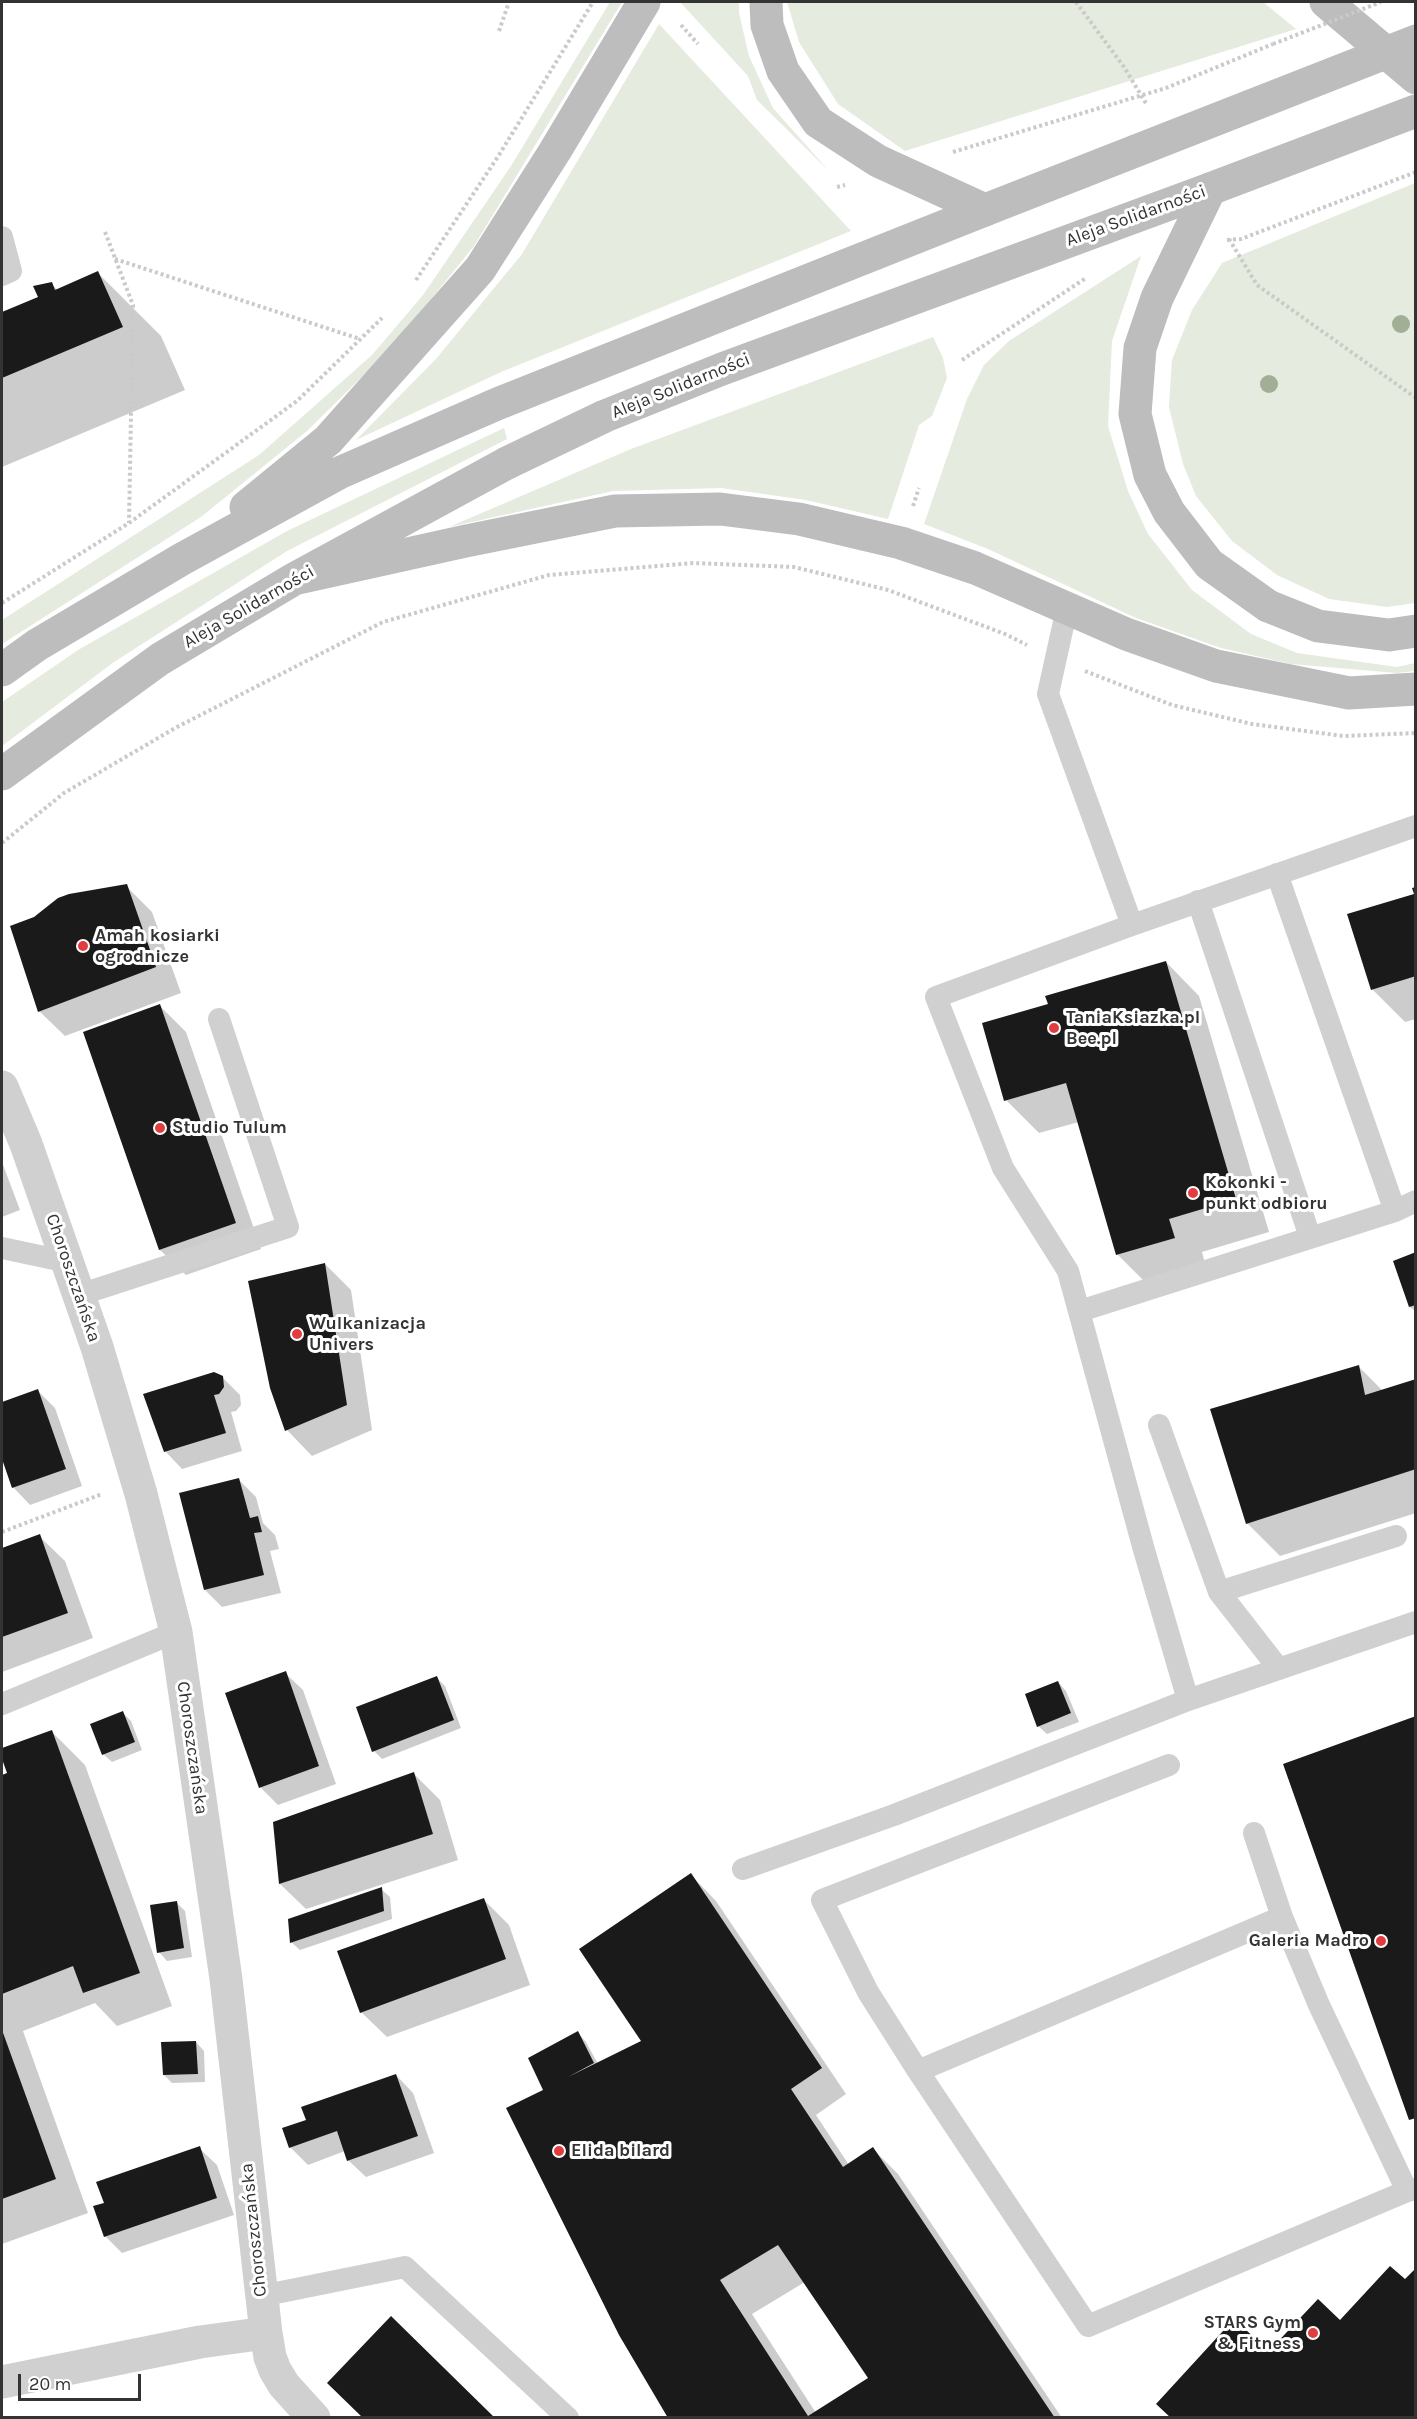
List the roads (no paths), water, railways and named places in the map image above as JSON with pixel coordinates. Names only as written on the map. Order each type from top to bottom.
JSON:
[{"type":"main road","points":[[182,560],[328,440],[480,268],[555,151],[644,2]]},
{"type":"main road","points":[[766,2],[767,25],[783,71],[818,122],[878,161],[985,210]]},
{"type":"main road","points":[[1326,2],[1416,78]]},
{"type":"main road","points":[[2,670],[37,645],[182,560],[339,473],[497,404],[1416,41]]},
{"type":"main road","name":"Aleja Solidarności","points":[[2,774],[160,659],[294,579],[507,464],[604,416],[722,369],[1416,111]]},
{"type":"main road","points":[[1210,189],[1157,298],[1140,348],[1135,414],[1150,475],[1169,513],[1209,564],[1268,606],[1318,626],[1389,635],[1416,631]]},
{"type":"main road","points":[[294,579],[615,511],[720,509],[799,519],[901,543],[975,568],[1126,634],[1216,666],[1349,693],[1416,689]]},
{"type":"street","name":"Choroszczańska","points":[[2,1087],[26,1144],[97,1347],[176,1632],[226,1979],[266,2333],[275,2370],[291,2394],[314,2418]]},
{"type":"street","points":[[2,2382],[200,2342],[266,2333]]},
{"type":"lane","points":[[2,237],[6,273]]},
{"type":"lane","points":[[1067,608],[1048,694],[1132,925]]},
{"type":"lane","points":[[1188,1700],[1144,1550],[1068,1271],[1004,1168],[936,997],[1198,901],[1416,826]]},
{"type":"lane","points":[[1276,874],[1395,1211]]},
{"type":"lane","points":[[1198,901],[1310,1237]]},
{"type":"lane","points":[[79,1295],[288,1227],[219,1019]]},
{"type":"lane","points":[[1080,1311],[1395,1211],[1416,1202]]},
{"type":"lane","points":[[2,1248],[68,1262]]},
{"type":"lane","points":[[1159,1425],[1219,1592],[1279,1669]]},
{"type":"lane","points":[[1219,1592],[1396,1536]]},
{"type":"lane","points":[[743,1869],[894,1815],[1188,1700],[1416,1622]]},
{"type":"lane","points":[[2,1704],[176,1632]]},
{"type":"lane","points":[[1169,1765],[822,1900],[868,1992],[1088,2326],[1411,2190],[1319,2005],[1281,1917],[1254,1833]]},
{"type":"lane","points":[[918,2071],[1281,1917]]},
{"type":"lane","points":[[261,2296],[405,2267],[568,2418]]},
{"type":"place","name":"Amah kosiarki ogrodnicze","points":[[83,946]]},
{"type":"place","name":"TaniaKsiazka.pl Bee.pl","points":[[1054,1028]]},
{"type":"place","name":"Studio Tulum","points":[[160,1128]]},
{"type":"place","name":"Kokonki - punkt odbioru","points":[[1193,1193]]},
{"type":"place","name":"Wulkanizacja Univers","points":[[297,1334]]},
{"type":"place","name":"Galeria Madro","points":[[1381,1941]]},
{"type":"place","name":"Elida bilard","points":[[559,2151]]},
{"type":"place","name":"STARS Gym & Fitness","points":[[1313,2333]]}]
